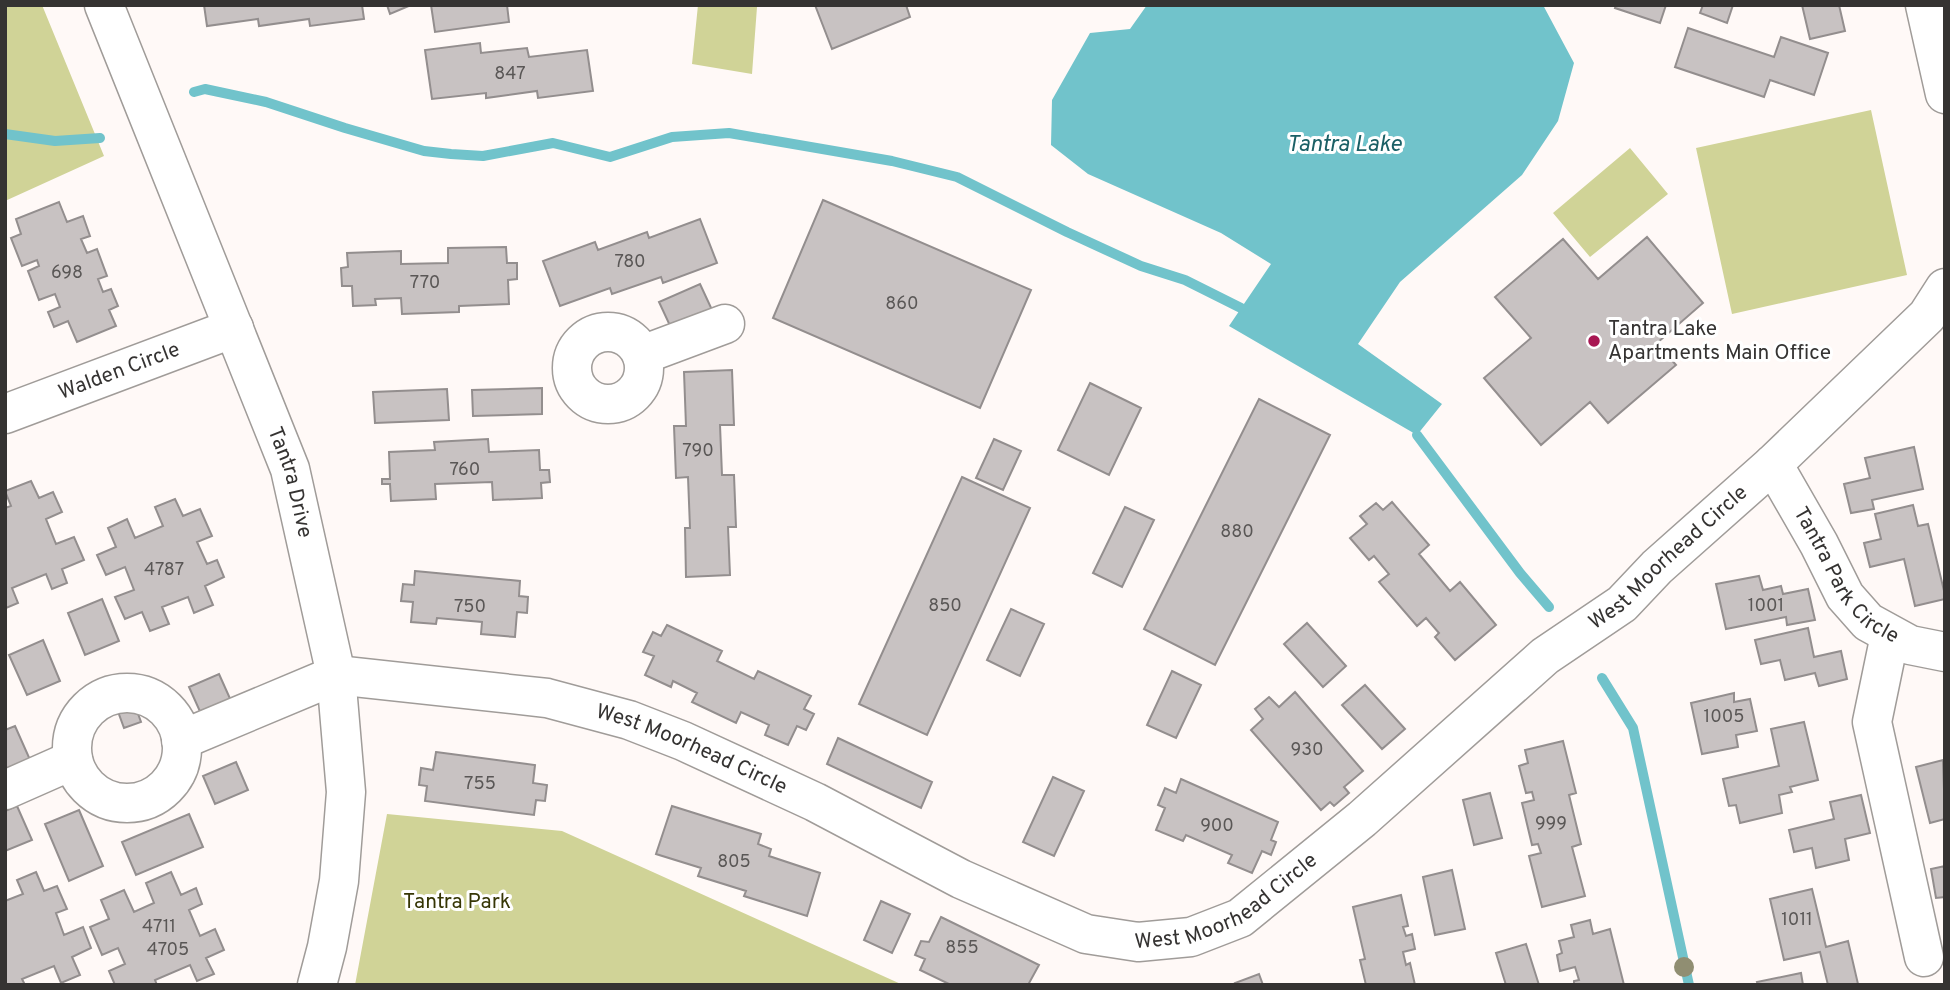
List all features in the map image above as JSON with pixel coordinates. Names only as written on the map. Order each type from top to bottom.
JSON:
[{"type":"street","name":"Tantra Drive","points":[[104,5],[290,469],[336,675],[346,792],[339,881],[317,985]]},
{"type":"street","points":[[1925,5],[1945,93]]},
{"type":"street","name":"West Moorhead Circle","points":[[336,675],[547,698],[629,720],[683,741],[791,790],[961,879],[1086,933],[1138,942],[1191,937],[1240,918],[1261,902],[1362,819],[1545,656],[1622,604],[1657,566],[1773,464],[1927,316],[1945,288]]},
{"type":"street","points":[[642,355],[725,324]]},
{"type":"street","name":"Walden Circle","points":[[5,414],[234,328]]},
{"type":"street","name":"Tantra Park Circle","points":[[1773,464],[1845,596],[1868,622],[1909,645],[1945,652]]},
{"type":"street","points":[[1891,635],[1872,722],[1924,957]]},
{"type":"street","points":[[181,740],[336,675]]},
{"type":"street","points":[[116,694],[142,695],[163,707],[178,727],[181,740],[180,762],[170,782],[153,796],[131,803],[99,796],[83,780],[73,760],[74,735],[84,713],[104,698],[116,694]]},
{"type":"street","points":[[5,790],[73,760]]},
{"type":"green space","points":[[5,5],[42,5],[104,156],[5,201]]},
{"type":"green space","points":[[698,5],[757,7],[752,74],[692,64]]},
{"type":"green space","points":[[1871,110],[1907,275],[1732,314],[1696,148]]},
{"type":"green space","points":[[1630,148],[1668,194],[1590,257],[1553,213]]},
{"type":"green space","name":"Tantra Park","points":[[387,814],[562,831],[903,985],[355,985]]},
{"type":"water","name":"Tantra Lake","points":[[1147,5],[1543,5],[1574,63],[1558,121],[1522,175],[1400,282],[1358,344],[1442,404],[1417,435],[1229,326],[1271,264],[1221,233],[1088,174],[1051,145],[1052,100],[1090,33],[1130,29]]},
{"type":"building","points":[[204,5],[362,5],[364,19],[310,26],[309,19],[259,26],[258,19],[207,26]]},
{"type":"building","points":[[387,5],[411,5],[390,14]]},
{"type":"building","points":[[431,5],[507,5],[509,22],[435,32]]},
{"type":"building","points":[[815,5],[906,5],[910,17],[832,49]]},
{"type":"building","points":[[1616,5],[1666,5],[1660,23],[1615,8]]},
{"type":"building","points":[[1703,5],[1733,5],[1727,23],[1700,13]]},
{"type":"building","points":[[1802,5],[1839,5],[1845,31],[1810,39]]},
{"type":"building","points":[[1688,28],[1774,57],[1781,37],[1828,53],[1814,95],[1770,80],[1764,97],[1675,67]]},
{"type":"building","points":[[480,43],[481,53],[527,48],[529,57],[587,50],[593,91],[538,98],[537,91],[486,98],[486,93],[432,99],[425,50]]},
{"type":"building","points":[[823,200],[1031,290],[980,408],[773,318]]},
{"type":"building","points":[[59,202],[67,222],[83,216],[90,236],[81,239],[87,253],[97,249],[107,276],[98,279],[103,292],[111,289],[118,306],[109,310],[116,326],[77,342],[68,321],[54,327],[48,312],[60,307],[55,294],[39,300],[28,271],[39,266],[37,260],[22,266],[11,238],[21,234],[16,219]]},
{"type":"building","points":[[700,219],[717,263],[663,283],[661,277],[612,294],[610,288],[560,306],[543,261],[595,242],[598,250],[647,232],[649,238]]},
{"type":"building","name":"Tantra Lake Apartments Main Office","points":[[1647,237],[1703,303],[1657,343],[1676,365],[1608,423],[1590,402],[1541,445],[1484,378],[1531,338],[1495,297],[1563,239],[1598,279]]},
{"type":"building","points":[[506,247],[507,263],[517,263],[517,279],[508,280],[509,304],[459,306],[459,312],[402,314],[401,298],[375,299],[376,305],[353,306],[352,286],[342,286],[341,268],[348,267],[347,253],[401,251],[401,264],[448,263],[448,248]]},
{"type":"building","points":[[700,284],[713,312],[672,330],[659,302]]},
{"type":"building","points":[[732,370],[734,425],[720,425],[722,475],[734,475],[736,527],[728,527],[730,575],[686,577],[685,528],[690,528],[688,477],[676,478],[674,426],[686,426],[684,372]]},
{"type":"building","points":[[1090,383],[1141,408],[1109,475],[1058,450]]},
{"type":"building","points":[[542,388],[542,414],[473,416],[472,390]]},
{"type":"building","points":[[447,389],[449,420],[375,423],[373,392]]},
{"type":"building","points":[[1259,399],[1330,435],[1215,665],[1144,629]]},
{"type":"building","points":[[488,439],[489,452],[539,450],[540,470],[549,470],[550,482],[541,483],[542,498],[493,500],[492,482],[435,484],[436,499],[391,501],[390,484],[382,484],[382,479],[390,479],[389,452],[435,450],[434,442]]},
{"type":"building","points":[[994,439],[1021,451],[1003,490],[976,478]]},
{"type":"building","points":[[1914,447],[1923,489],[1872,500],[1874,509],[1851,513],[1844,484],[1870,478],[1865,458]]},
{"type":"building","points":[[962,477],[1030,508],[927,735],[859,704]]},
{"type":"building","points":[[31,481],[39,498],[53,492],[62,512],[46,519],[56,544],[74,537],[84,560],[62,569],[67,583],[52,589],[46,574],[12,588],[18,603],[6,608],[5,508],[11,506],[5,491]]},
{"type":"building","points":[[175,499],[183,516],[200,509],[212,536],[197,542],[207,564],[217,560],[224,577],[205,586],[213,605],[194,613],[188,597],[162,607],[169,624],[150,631],[142,612],[125,619],[115,597],[134,590],[125,567],[106,575],[97,555],[116,547],[108,528],[127,519],[135,538],[163,526],[155,507]]},
{"type":"building","points":[[1392,502],[1429,545],[1419,554],[1450,591],[1460,582],[1496,625],[1455,660],[1435,637],[1439,633],[1426,618],[1417,626],[1379,582],[1389,574],[1374,556],[1369,560],[1350,538],[1367,524],[1360,516],[1376,503],[1383,510]]},
{"type":"building","points":[[1913,505],[1918,526],[1928,524],[1945,595],[1945,599],[1915,606],[1904,559],[1870,567],[1864,543],[1881,539],[1875,514]]},
{"type":"building","points":[[1125,507],[1154,520],[1122,587],[1093,573]]},
{"type":"building","points":[[415,571],[520,581],[519,596],[528,597],[527,613],[517,612],[515,637],[481,634],[482,622],[437,618],[436,624],[411,622],[413,602],[401,601],[403,584],[414,585]]},
{"type":"building","points":[[1759,576],[1763,590],[1781,586],[1783,594],[1808,589],[1815,620],[1787,625],[1786,617],[1726,629],[1716,584]]},
{"type":"building","points":[[102,599],[119,641],[85,655],[68,613]]},
{"type":"building","points":[[1011,609],[1044,624],[1020,676],[987,660]]},
{"type":"building","points":[[1307,623],[1346,666],[1323,687],[1284,644]]},
{"type":"building","points":[[667,625],[722,651],[717,661],[754,679],[758,671],[811,696],[804,709],[814,714],[806,730],[797,726],[788,745],[765,735],[769,725],[741,712],[736,723],[692,702],[697,693],[673,681],[671,687],[645,675],[654,656],[643,652],[653,632],[661,636]]},
{"type":"building","points":[[1808,628],[1814,657],[1841,651],[1847,679],[1819,686],[1815,673],[1785,680],[1780,660],[1761,664],[1755,640]]},
{"type":"building","points":[[43,640],[60,681],[27,695],[9,655]]},
{"type":"building","points":[[1172,671],[1201,685],[1176,738],[1147,725]]},
{"type":"building","points":[[219,674],[232,703],[202,716],[189,687]]},
{"type":"building","points":[[1365,685],[1405,729],[1382,749],[1342,705]]},
{"type":"building","points":[[1295,692],[1363,771],[1344,787],[1349,793],[1334,806],[1330,802],[1321,810],[1251,730],[1263,719],[1255,709],[1269,697],[1279,707]]},
{"type":"building","points":[[1734,693],[1734,702],[1750,699],[1757,731],[1736,735],[1738,747],[1702,754],[1691,703]]},
{"type":"building","points":[[133,700],[141,722],[124,728],[116,706]]},
{"type":"building","points":[[1804,722],[1818,780],[1790,787],[1792,792],[1779,795],[1782,813],[1740,823],[1736,805],[1729,806],[1723,779],[1779,766],[1771,729]]},
{"type":"building","points":[[15,726],[31,762],[5,773],[5,730]]},
{"type":"building","points":[[838,738],[932,782],[921,808],[827,764]]},
{"type":"building","points":[[1563,741],[1576,793],[1569,795],[1581,844],[1572,847],[1585,896],[1542,907],[1529,856],[1541,853],[1538,844],[1532,845],[1522,803],[1534,800],[1532,792],[1526,793],[1519,766],[1528,763],[1525,750]]},
{"type":"building","points":[[436,752],[535,765],[533,783],[547,785],[545,801],[536,800],[534,815],[425,801],[427,786],[419,785],[421,768],[433,770]]},
{"type":"building","points":[[1943,760],[1945,819],[1930,823],[1916,767]]},
{"type":"building","points":[[236,762],[248,790],[215,804],[203,776]]},
{"type":"building","points":[[1053,777],[1084,791],[1054,856],[1023,842]]},
{"type":"building","points":[[1181,779],[1278,822],[1271,840],[1276,842],[1271,855],[1262,851],[1252,873],[1228,863],[1232,855],[1186,835],[1183,841],[1156,830],[1165,808],[1158,805],[1165,788],[1176,793]]},
{"type":"building","points":[[1490,793],[1502,838],[1474,845],[1463,800]]},
{"type":"building","points":[[1861,795],[1870,833],[1845,839],[1849,860],[1816,868],[1812,848],[1794,852],[1789,830],[1834,819],[1830,802]]},
{"type":"building","points":[[17,806],[32,840],[5,851],[5,811]]},
{"type":"building","points":[[672,806],[761,834],[758,844],[771,849],[769,856],[820,873],[807,916],[744,896],[746,891],[698,876],[701,868],[656,854]]},
{"type":"building","points":[[79,810],[103,866],[69,881],[45,824]]},
{"type":"building","points":[[189,814],[203,847],[136,875],[122,842]]},
{"type":"building","points":[[1945,866],[1945,897],[1936,898],[1931,869]]},
{"type":"building","points":[[1452,870],[1465,929],[1435,935],[1423,877]]},
{"type":"building","points":[[36,872],[44,891],[57,886],[67,909],[56,913],[64,935],[83,927],[91,948],[72,957],[80,975],[61,983],[54,966],[22,979],[25,985],[5,984],[5,901],[23,894],[17,880]]},
{"type":"building","points":[[171,872],[181,895],[196,888],[202,904],[189,910],[200,936],[215,929],[224,950],[206,958],[214,974],[197,981],[190,965],[155,980],[157,985],[115,985],[109,971],[125,964],[118,948],[102,955],[90,927],[109,919],[101,900],[124,890],[134,912],[154,903],[146,883]]},
{"type":"building","points":[[1812,889],[1826,947],[1848,941],[1858,984],[1828,985],[1820,952],[1784,960],[1770,899]]},
{"type":"building","points":[[1401,895],[1408,926],[1403,927],[1406,936],[1412,934],[1415,949],[1403,952],[1406,965],[1410,963],[1415,985],[1366,985],[1360,960],[1365,959],[1353,907]]},
{"type":"building","points":[[881,901],[910,914],[892,953],[864,940]]},
{"type":"building","points":[[941,917],[1039,965],[1028,985],[951,985],[920,970],[925,959],[915,955],[921,941],[929,942]]},
{"type":"building","points":[[1590,920],[1593,934],[1610,929],[1624,985],[1574,985],[1574,981],[1579,980],[1575,967],[1560,971],[1557,955],[1562,953],[1559,941],[1574,937],[1571,925]]},
{"type":"building","points":[[1526,944],[1539,985],[1506,985],[1496,953]]},
{"type":"building","points":[[1801,973],[1803,985],[1758,985],[1757,982]]},
{"type":"building","points":[[1259,974],[1263,985],[1235,983]]},
{"type":"waterway","points":[[194,92],[205,89],[266,102],[424,151],[451,154],[483,156],[553,143],[610,157],[672,137],[729,133],[892,161],[957,177],[1067,232],[1141,266],[1185,280],[1241,308]]},
{"type":"waterway","points":[[5,134],[55,141],[100,138]]},
{"type":"waterway","points":[[1417,435],[1520,573],[1549,607]]},
{"type":"waterway","points":[[1602,678],[1633,728],[1689,985]]},
{"type":"place","name":"Tantra Lake Apartments Main Office","points":[[1594,341]]}]
